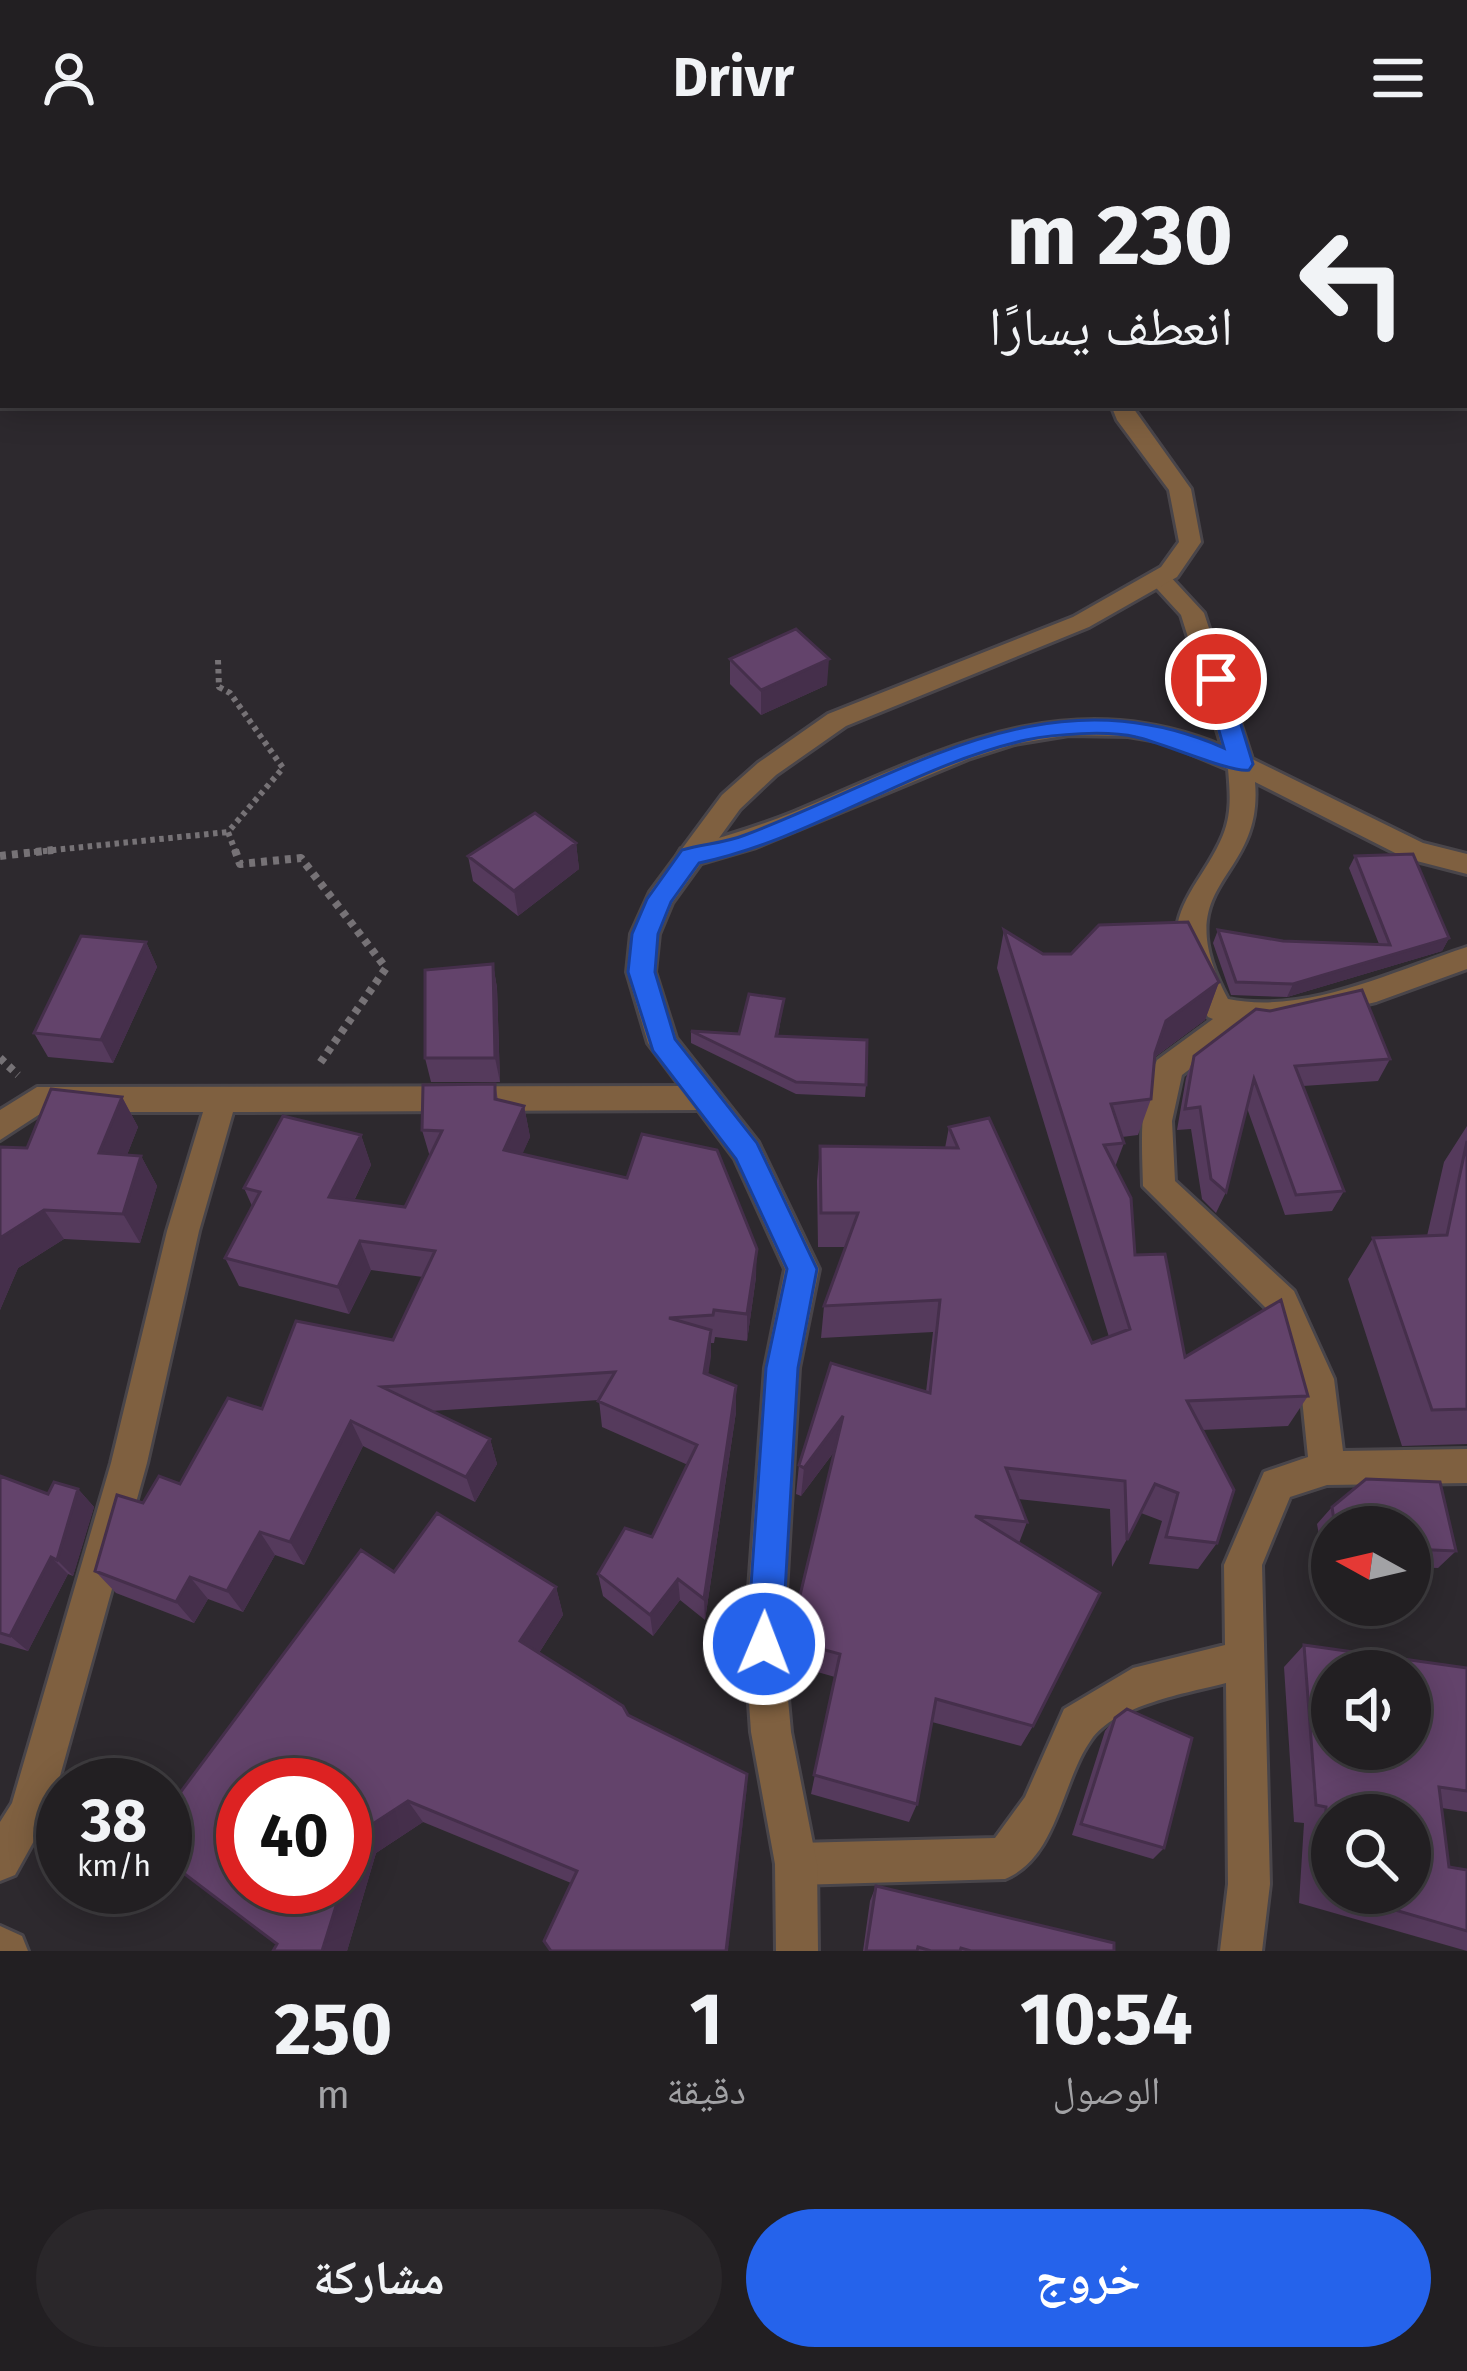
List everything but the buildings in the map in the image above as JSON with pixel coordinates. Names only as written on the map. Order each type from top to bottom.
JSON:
[{"type":"street","points":[[797,1951],[796,1864],[771,1732],[764,1644],[782,1368],[802,1269],[746,1151],[663,1043],[641,972],[645,934],[660,899],[743,791],[837,720],[1081,622],[1169,572],[1190,542],[1180,489],[1121,408]]},
{"type":"street","points":[[1159,578],[1192,613],[1247,793],[1240,835],[1190,905],[1186,933],[1197,977],[1218,1009],[1259,1017],[1376,992],[1467,958]]},
{"type":"street","points":[[691,856],[747,844],[900,774],[1027,732],[1129,727],[1196,744],[1415,851],[1467,864]]},
{"type":"street","points":[[1242,1013],[1168,1069],[1157,1121],[1159,1186],[1282,1302],[1317,1379],[1327,1468]]},
{"type":"street","points":[[0,1127],[37,1100],[703,1098]]},
{"type":"street","points":[[0,1860],[30,1812],[129,1463],[183,1231],[221,1102]]},
{"type":"street","points":[[1240,1951],[1249,1884],[1243,1565],[1277,1484],[1327,1468],[1467,1466]]},
{"type":"street","points":[[796,1864],[1005,1858],[1039,1811],[1078,1723],[1133,1688],[1245,1659]]},
{"type":"path","points":[[0,856],[227,832],[283,768],[230,693],[219,687],[218,660]]},
{"type":"path","points":[[227,832],[240,864],[301,857],[386,968],[292,1102]]},
{"type":"route","points":[[764,1644],[782,1368],[802,1269],[746,1151],[663,1043],[641,972],[645,934],[660,899],[691,856],[747,844],[806,821],[900,774],[979,744],[1027,732],[1129,727],[1196,744],[1241,764],[1216,679]]}]
